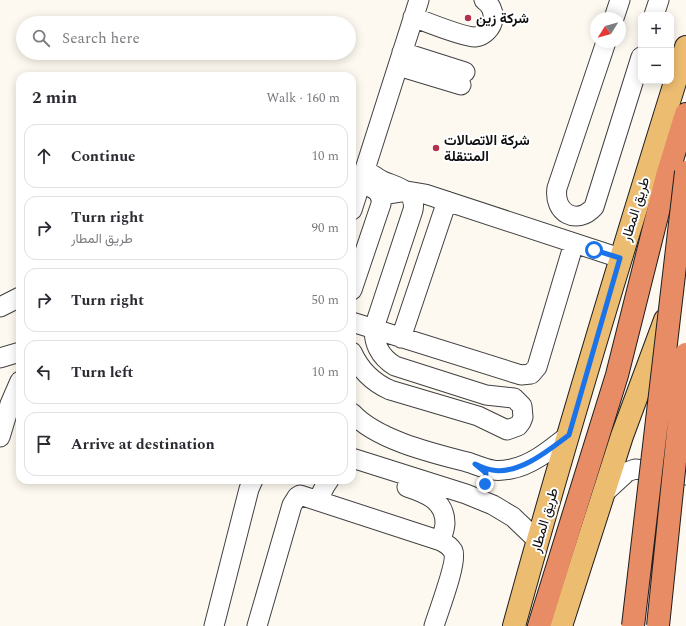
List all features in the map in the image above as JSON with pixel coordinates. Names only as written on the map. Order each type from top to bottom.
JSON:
[{"type":"highway","points":[[540,626],[617,375],[667,176],[686,114]]},
{"type":"highway","points":[[633,626],[686,172]]},
{"type":"highway","points":[[658,626],[686,354]]},
{"type":"main road","name":"طريق المطار","points":[[514,626],[620,258],[686,47]]},
{"type":"main road","points":[[561,626],[602,494],[622,436],[686,264]]},
{"type":"street","points":[[356,194],[416,9],[467,36],[474,37],[480,36],[486,32],[493,21],[491,8],[484,0]]},
{"type":"street","points":[[616,12],[620,0]]},
{"type":"street","points":[[655,12],[658,0]]},
{"type":"street","points":[[604,48],[557,188],[556,200],[563,211],[568,214],[573,216],[585,215],[590,212],[597,202],[638,67]]},
{"type":"street","points":[[400,59],[463,78]]},
{"type":"street","points":[[356,358],[366,374],[381,386],[390,390],[478,416],[507,430],[513,429],[521,422],[524,411],[522,406],[514,398],[486,395],[395,366],[378,348],[375,329],[413,210],[412,198],[407,191],[376,178],[365,170]]},
{"type":"street","points":[[356,196],[370,188],[381,195],[407,191],[419,192],[620,258]]},
{"type":"street","points":[[356,278],[381,204],[381,195]]},
{"type":"street","points":[[401,338],[447,201]]},
{"type":"street","points":[[356,323],[521,374],[531,374],[538,366],[574,243]]},
{"type":"street","points":[[0,307],[16,299]]},
{"type":"street","points":[[0,358],[16,353]]},
{"type":"street","points":[[0,436],[4,410],[16,388]]},
{"type":"street","points":[[356,418],[360,422],[379,433],[441,455],[494,470],[519,467],[546,452],[569,435]]},
{"type":"street","points":[[356,460],[394,477],[428,495],[439,505],[442,510],[445,524],[441,541]]},
{"type":"street","points":[[466,494],[474,494],[485,484],[486,473],[475,464]]},
{"type":"street","points":[[602,494],[627,472],[635,468],[686,474]]},
{"type":"street","points":[[356,471],[394,477],[466,494],[493,505],[513,517],[538,541]]},
{"type":"street","points":[[214,626],[250,484]]},
{"type":"street","points":[[318,500],[326,484]]},
{"type":"street","points":[[257,626],[294,501],[300,495],[441,541],[448,545],[453,551],[453,565],[434,626]]},
{"type":"place","name":"شركة زين","points":[[468,18]]},
{"type":"place","name":"شركة الاتصالات المتنقلة","points":[[436,148]]},
{"type":"route","points":[[485,484],[486,473],[475,464],[494,470],[519,467],[546,452],[569,435],[620,258],[594,250]]}]
